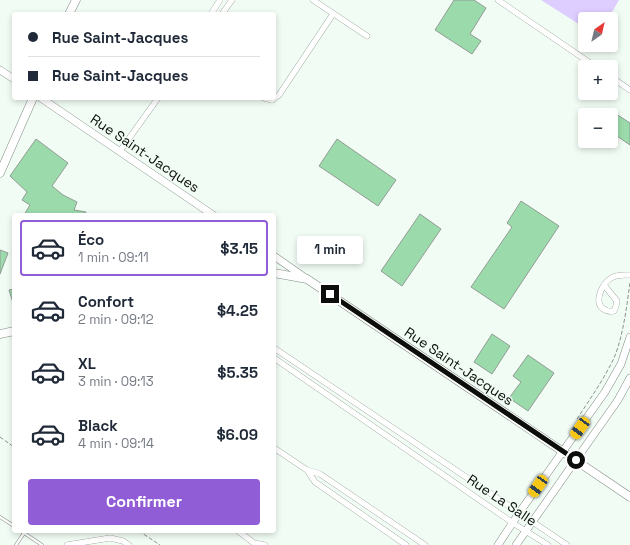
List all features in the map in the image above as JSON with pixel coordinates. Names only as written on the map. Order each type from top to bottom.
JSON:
[{"type":"main road","points":[[70,12],[76,0]]},
{"type":"main road","points":[[1,168],[32,100]]},
{"type":"main road","points":[[276,273],[307,279]]},
{"type":"main road","name":"Rue Saint-Jacques","points":[[307,279],[630,497]]},
{"type":"main road","points":[[0,334],[12,331]]},
{"type":"street","points":[[211,12],[220,0]]},
{"type":"street","points":[[223,12],[232,0]]},
{"type":"street","points":[[313,0],[367,36]]},
{"type":"street","points":[[498,0],[586,60]]},
{"type":"street","points":[[276,96],[279,95],[333,14]]},
{"type":"street","points":[[0,70],[12,78]]},
{"type":"street","points":[[618,82],[630,90]]},
{"type":"street","name":"Rue Saint-Jacques","points":[[44,100],[210,213]]},
{"type":"street","points":[[120,151],[157,100]]},
{"type":"street","name":"Rue Saint-Jacques","points":[[276,257],[307,279]]},
{"type":"street","points":[[604,285],[610,278],[616,275],[630,275]]},
{"type":"street","points":[[498,545],[605,392],[627,353],[630,337]]},
{"type":"street","name":"Rue La Salle","points":[[276,349],[363,406],[519,514],[567,545]]},
{"type":"street","name":"Rue La Salle","points":[[276,359],[513,523],[548,545]]},
{"type":"street","points":[[516,545],[618,400],[630,378]]},
{"type":"street","points":[[356,415],[363,406]]},
{"type":"street","points":[[276,449],[307,470],[320,474],[410,535],[417,543],[425,545]]},
{"type":"street","points":[[443,474],[450,466]]},
{"type":"street","points":[[307,470],[315,482],[404,545],[410,535]]},
{"type":"street","points":[[241,533],[255,544],[265,545]]},
{"type":"street","points":[[67,545],[110,538],[123,541],[129,545]]},
{"type":"lane","points":[[0,517],[12,525]]},
{"type":"lane","points":[[16,545],[22,533]]},
{"type":"lane","points":[[24,533],[42,545]]},
{"type":"path","points":[[577,419],[597,388],[614,357],[623,329],[630,282]]},
{"type":"path","points":[[0,437],[12,446]]},
{"type":"path","points":[[142,533],[160,545]]},
{"type":"shaded area","points":[[541,0],[619,0],[612,12],[578,12],[578,24]]},
{"type":"building","points":[[454,0],[474,0],[486,8],[470,34],[481,41],[472,54],[435,30]]},
{"type":"building","points":[[618,115],[630,123],[630,145],[618,137]]},
{"type":"building","points":[[36,139],[68,163],[52,186],[63,195],[77,202],[74,210],[86,213],[25,213],[30,205],[22,200],[27,192],[10,176]]},
{"type":"building","points":[[337,139],[396,180],[378,206],[319,166]]},
{"type":"building","points":[[521,201],[559,226],[504,309],[471,287],[512,227],[507,223]]},
{"type":"building","points":[[420,214],[441,229],[402,286],[381,271]]},
{"type":"building","points":[[0,250],[8,253],[0,274]]},
{"type":"building","points":[[12,289],[12,300],[9,290]]},
{"type":"building","points":[[492,334],[510,346],[492,374],[474,362]]},
{"type":"building","points":[[528,355],[554,373],[528,411],[509,398],[521,382],[513,376]]},
{"type":"route","points":[[330,294],[576,460]]}]
